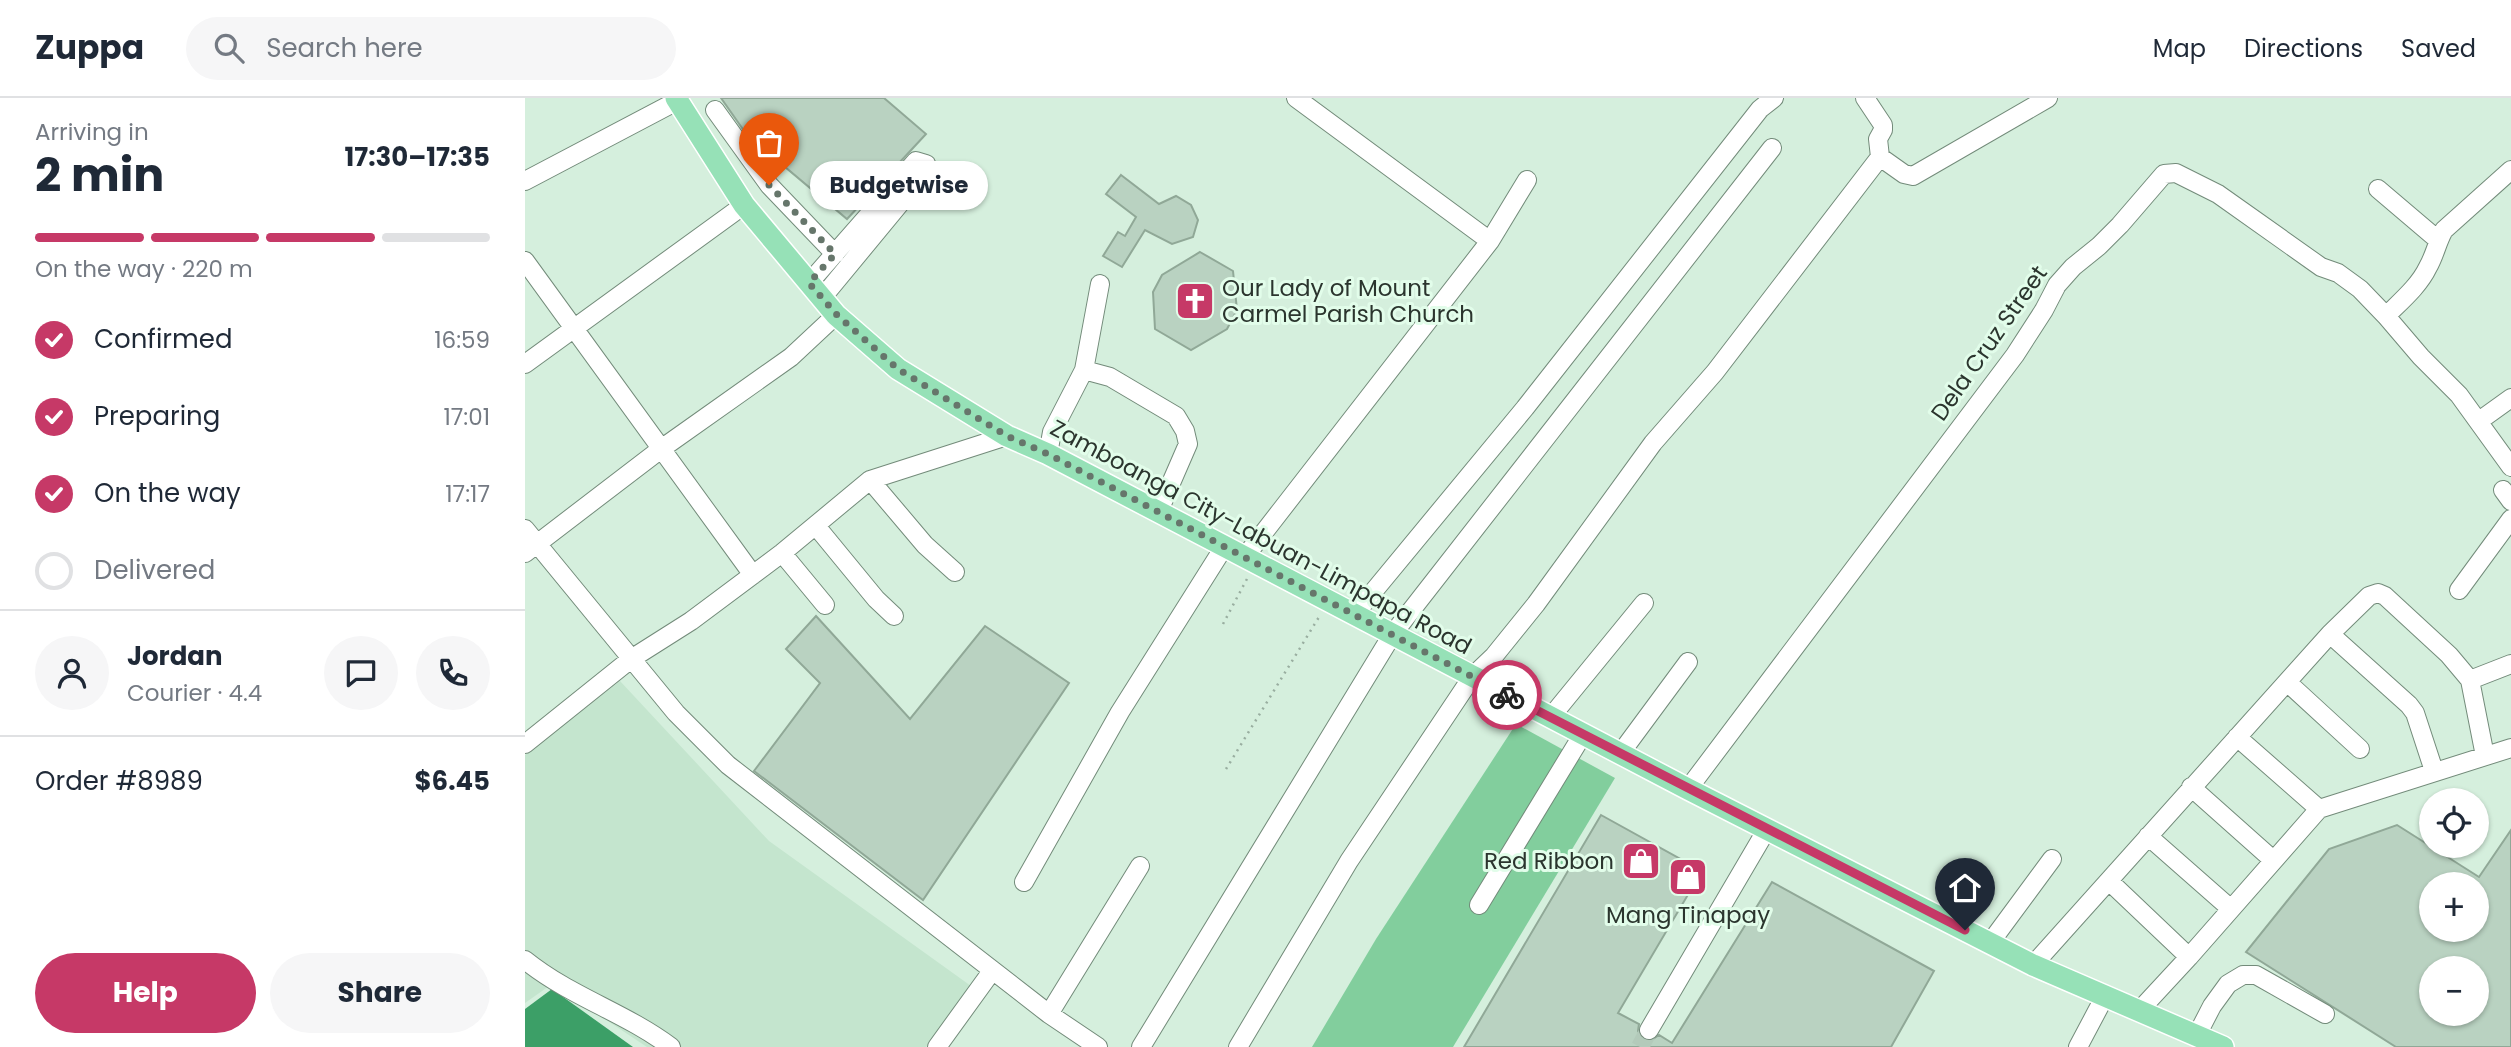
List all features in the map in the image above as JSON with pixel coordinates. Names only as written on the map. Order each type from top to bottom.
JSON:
[{"type":"main road","name":"Zamboanga City-Labuan-Limpapa Road","points":[[676,100],[744,205],[837,315],[898,369],[1007,436],[1048,454],[1767,830],[2033,965],[2209,1043]]},
{"type":"street","points":[[1296,98],[1490,241]]},
{"type":"street","points":[[1354,615],[1525,408],[1760,108],[1774,98]]},
{"type":"street","points":[[1238,1047],[1349,861],[1472,677],[1494,656],[1536,604],[1653,443],[1715,372],[1879,157],[1878,139],[1883,125],[1865,98]]},
{"type":"street","points":[[1879,157],[1904,174],[1913,176],[2048,98]]},
{"type":"street","points":[[525,181],[676,100]]},
{"type":"street","points":[[715,110],[769,185],[835,254]]},
{"type":"street","points":[[1141,1047],[1392,635],[1772,148]]},
{"type":"street","points":[[916,161],[926,164],[926,172],[816,290],[835,254],[916,161]]},
{"type":"street","points":[[2386,316],[2422,277],[2444,230],[2511,170]]},
{"type":"street","name":"Dela Cruz Street","points":[[1688,789],[2015,355],[2057,285],[2119,225],[2164,174],[2176,173],[2218,194],[2321,267],[2337,273],[2360,289],[2459,395],[2511,467]]},
{"type":"street","points":[[1250,561],[1490,241],[1527,180]]},
{"type":"street","points":[[2378,190],[2438,240]]},
{"type":"street","points":[[525,364],[744,205]]},
{"type":"street","points":[[525,261],[753,575]]},
{"type":"street","points":[[1048,454],[1052,432],[1084,370],[1100,284]]},
{"type":"street","points":[[531,549],[661,449],[790,357],[837,315]]},
{"type":"street","points":[[1084,370],[1110,377],[1176,416],[1185,431],[1188,444],[1159,513]]},
{"type":"street","points":[[2479,421],[2511,398]]},
{"type":"street","points":[[525,744],[631,659],[691,621],[782,553],[870,480],[1007,436]]},
{"type":"street","points":[[870,480],[925,545],[954,572]]},
{"type":"street","points":[[2459,590],[2511,519]]},
{"type":"street","points":[[816,526],[876,599],[894,616]]},
{"type":"street","points":[[525,529],[531,549],[676,713],[728,765],[1049,1014],[1075,1041],[1098,1047]]},
{"type":"street","points":[[1024,882],[1120,712],[1224,547]]},
{"type":"street","points":[[782,553],[825,605]]},
{"type":"street","points":[[2033,965],[2330,634],[2369,596],[2378,593],[2385,596],[2449,655],[2470,680],[2485,756]]},
{"type":"street","points":[[1550,718],[1644,603]]},
{"type":"street","points":[[2330,634],[2409,705],[2415,713],[2434,771]]},
{"type":"street","points":[[1620,754],[1688,662]]},
{"type":"street","points":[[2470,680],[2511,664]]},
{"type":"street","points":[[2287,682],[2360,748]]},
{"type":"street","points":[[1479,905],[1583,734]]},
{"type":"street","points":[[2237,737],[2319,809]]},
{"type":"street","points":[[2138,1012],[2319,809],[2511,748]]},
{"type":"street","points":[[2191,787],[2273,860]]},
{"type":"street","points":[[1649,1030],[1767,830]]},
{"type":"street","points":[[2148,836],[2231,909]]},
{"type":"street","points":[[1990,943],[2052,859]]},
{"type":"street","points":[[1049,1014],[1140,866]]},
{"type":"street","points":[[2109,881],[2189,957]]},
{"type":"street","points":[[525,960],[592,1003],[640,1025],[671,1047]]},
{"type":"street","points":[[937,1047],[992,971]]},
{"type":"street","points":[[2209,1043],[2212,1006],[2228,984],[2243,975],[2256,975],[2325,1014]]},
{"type":"street","points":[[2078,1047],[2105,996]]},
{"type":"path","points":[[1223,624],[1250,561]]},
{"type":"path","points":[[1226,769],[1329,602]]},
{"type":"shaded area","points":[[620,681],[769,841],[971,986],[926,1047],[647,1047],[552,984],[525,1003],[525,755]]},
{"type":"shaded area","points":[[1516,724],[1615,778],[1453,1047],[1312,1047],[1376,939]]},
{"type":"shaded area","points":[[552,989],[633,1047],[525,1047],[525,1009]]},
{"type":"building","points":[[721,98],[884,98],[926,134],[847,219],[747,135]]},
{"type":"building","points":[[1121,175],[1159,204],[1176,196],[1191,205],[1198,220],[1193,237],[1172,244],[1145,230],[1122,267],[1103,256],[1118,232],[1125,236],[1136,217],[1106,194]]},
{"type":"building","name":"Our Lady of Mount Carmel Parish Church","points":[[1200,252],[1233,271],[1237,310],[1227,329],[1191,350],[1155,329],[1153,292],[1162,275]]},
{"type":"building","points":[[816,616],[910,719],[985,626],[1069,683],[923,900],[754,771],[820,683],[786,649]]},
{"type":"building","points":[[1601,815],[1702,871],[1618,1013],[1639,1024],[1638,1031],[1643,1039],[1650,1041],[1659,1035],[1672,1043],[1772,882],[1934,971],[1891,1047],[1464,1047]]},
{"type":"building","points":[[2397,825],[2419,839],[2419,858],[2449,858],[2471,872],[2419,872],[2419,942],[2489,942],[2489,872],[2482,872],[2511,830],[2511,1047],[2396,1047],[2246,952],[2329,849]]},
{"type":"tunnel","points":[[1640,1047],[1649,1030]]},
{"type":"way so far","points":[[769,185],[835,254],[809,283],[837,315],[898,369],[1007,436],[1048,454],[1507,695]]},
{"type":"place","name":"Budgetwise","points":[[769,185]]},
{"type":"place","name":"Our Lady of Mount Carmel Parish Church","points":[[1195,301]]},
{"type":"place","name":"Red Ribbon","points":[[1641,861]]},
{"type":"place","name":"Mang Tinapay","points":[[1688,877]]},
{"type":"route","points":[[1507,695],[1965,930]]}]
